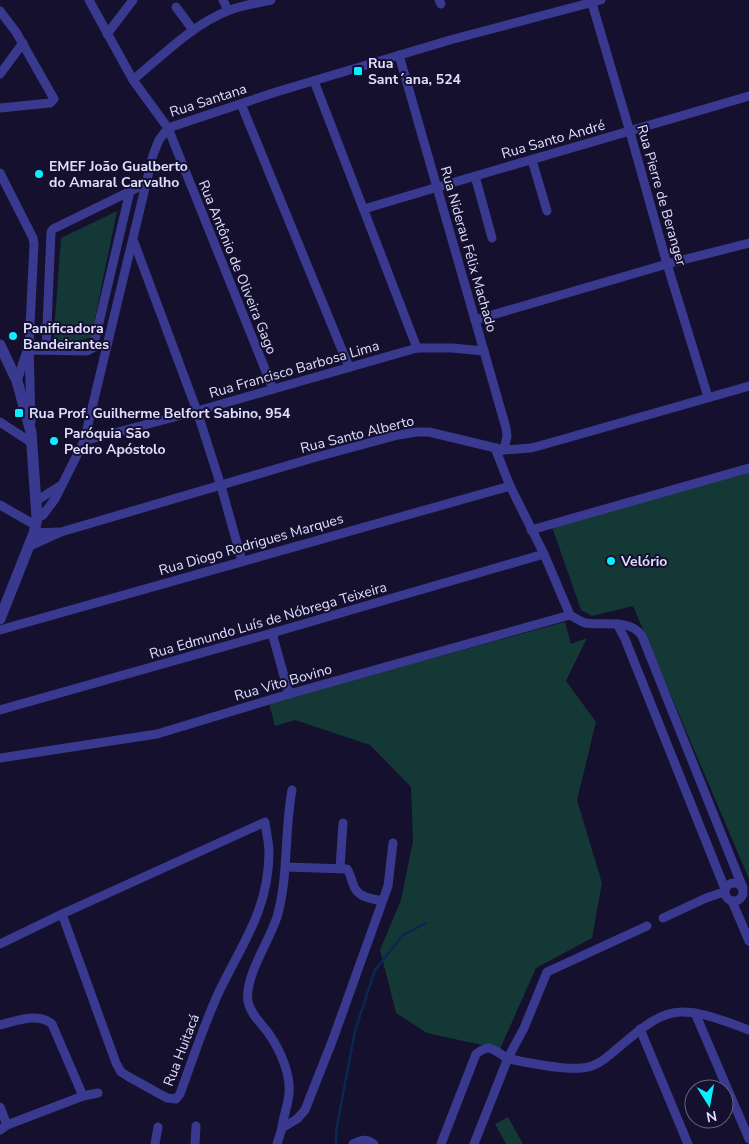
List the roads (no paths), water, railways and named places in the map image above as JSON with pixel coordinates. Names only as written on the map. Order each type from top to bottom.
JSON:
[{"type":"street","name":"Rua Antônio de Oliveira Gago","points":[[89,0],[133,80],[168,128],[272,389]]},
{"type":"street","points":[[107,34],[133,0]]},
{"type":"street","points":[[223,0],[228,10]]},
{"type":"street","points":[[133,80],[193,30],[228,10],[269,0]]},
{"type":"street","name":"Rua Santana","points":[[35,525],[55,499],[84,441],[156,148],[162,135],[168,128],[399,55],[601,0]]},
{"type":"street","name":"Rua Pierre de Beranger","points":[[591,2],[708,398]]},
{"type":"street","points":[[176,7],[193,30]]},
{"type":"street","points":[[0,11],[10,23],[54,100],[0,108]]},
{"type":"street","points":[[0,74],[22,43]]},
{"type":"street","name":"Rua Niderau Félix Machado","points":[[399,55],[506,428],[507,436],[500,449]]},
{"type":"street","points":[[314,81],[417,348]]},
{"type":"street","name":"Rua Santo André","points":[[364,209],[749,96]]},
{"type":"street","points":[[242,104],[349,367]]},
{"type":"street","points":[[532,160],[547,211]]},
{"type":"street","points":[[0,173],[33,238],[34,244],[29,349],[36,502],[35,525],[28,546],[4,594],[0,619]]},
{"type":"street","points":[[475,176],[492,238]]},
{"type":"street","points":[[46,350],[50,241],[53,228],[147,183]]},
{"type":"street","points":[[29,349],[86,351],[93,348],[130,191]]},
{"type":"street","points":[[133,241],[197,411],[242,561]]},
{"type":"street","points":[[475,320],[667,264],[749,243]]},
{"type":"street","points":[[0,345],[16,382],[32,437]]},
{"type":"street","name":"Rua Francisco Barbosa Lima","points":[[84,441],[197,411],[417,348],[452,348],[484,351]]},
{"type":"street","points":[[16,382],[29,349]]},
{"type":"street","name":"Rua Santo Alberto","points":[[28,546],[61,532],[313,458],[416,432],[429,432],[500,449],[532,448],[749,386]]},
{"type":"street","points":[[0,422],[32,437]]},
{"type":"street","points":[[500,449],[510,486],[544,554],[570,615],[586,623],[617,624],[635,628],[642,636],[745,890]]},
{"type":"street","points":[[531,530],[749,468]]},
{"type":"street","points":[[36,502],[62,485]]},
{"type":"street","name":"Rua Diogo Rodrigues Marques","points":[[0,630],[510,486]]},
{"type":"street","points":[[0,505],[35,525]]},
{"type":"street","name":"Rua Santo Alberto","points":[[35,525],[61,532]]},
{"type":"street","name":"Rua Edmundo Luís de Nóbrega Teixeira","points":[[0,710],[544,554]]},
{"type":"street","name":"Rua Vito Bovino","points":[[0,758],[157,734],[289,694],[570,615]]},
{"type":"street","points":[[617,624],[625,639],[658,722],[725,896],[732,901],[749,941]]},
{"type":"street","points":[[272,633],[289,694]]},
{"type":"street","points":[[658,722],[673,715]]},
{"type":"street","points":[[277,1144],[289,1094],[285,1070],[278,1050],[269,1034],[251,1010],[248,994],[255,967],[267,944],[283,895],[288,814],[292,790]]},
{"type":"street","name":"Rua Huitacá","points":[[265,822],[269,859],[264,897],[257,918],[202,1032],[180,1094],[176,1099],[167,1098],[121,1072],[116,1063],[62,914],[265,822]]},
{"type":"street","points":[[340,868],[343,823]]},
{"type":"street","points":[[282,1128],[297,1119],[304,1110],[333,1039],[388,886],[393,843]]},
{"type":"street","points":[[286,867],[346,869],[350,873],[354,888],[359,894],[382,901]]},
{"type":"street","points":[[663,918],[724,891],[728,884],[733,882],[739,884],[745,890]]},
{"type":"street","points":[[732,901],[740,899],[745,890]]},
{"type":"street","points":[[0,944],[62,914]]},
{"type":"street","points":[[474,1144],[508,1058],[524,1028],[547,972],[647,926]]},
{"type":"street","points":[[441,1144],[476,1054],[482,1050],[490,1048],[508,1058],[577,1068],[590,1067],[600,1063],[640,1029],[662,1016],[682,1011],[695,1013],[749,1030]]},
{"type":"street","points":[[695,1013],[749,1139]]},
{"type":"street","points":[[0,1024],[29,1018],[48,1020],[52,1024],[83,1096]]},
{"type":"street","points":[[640,1029],[688,1144]]},
{"type":"street","points":[[0,1107],[4,1128],[83,1096],[98,1093]]},
{"type":"street","points":[[195,1144],[196,1126]]},
{"type":"street","points":[[155,1144],[158,1127]]},
{"type":"street","points":[[353,1144],[362,1140],[369,1140],[374,1144]]},
{"type":"waterway","points":[[336,1144],[336,1131],[355,1031],[375,970],[403,935],[426,923]]},
{"type":"place","name":"Rua Sant´ana, 524","points":[[358,71]]},
{"type":"place","name":"EMEF João Gualberto do Amaral Carvalho","points":[[39,174]]},
{"type":"place","name":"Panificadora Bandeirantes","points":[[13,336]]},
{"type":"place","name":"Rua Prof. Guilherme Belfort Sabino, 954","points":[[19,413]]},
{"type":"place","name":"Paróquia São Pedro Apóstolo","points":[[54,441]]},
{"type":"place","name":"Velório","points":[[611,561]]}]
